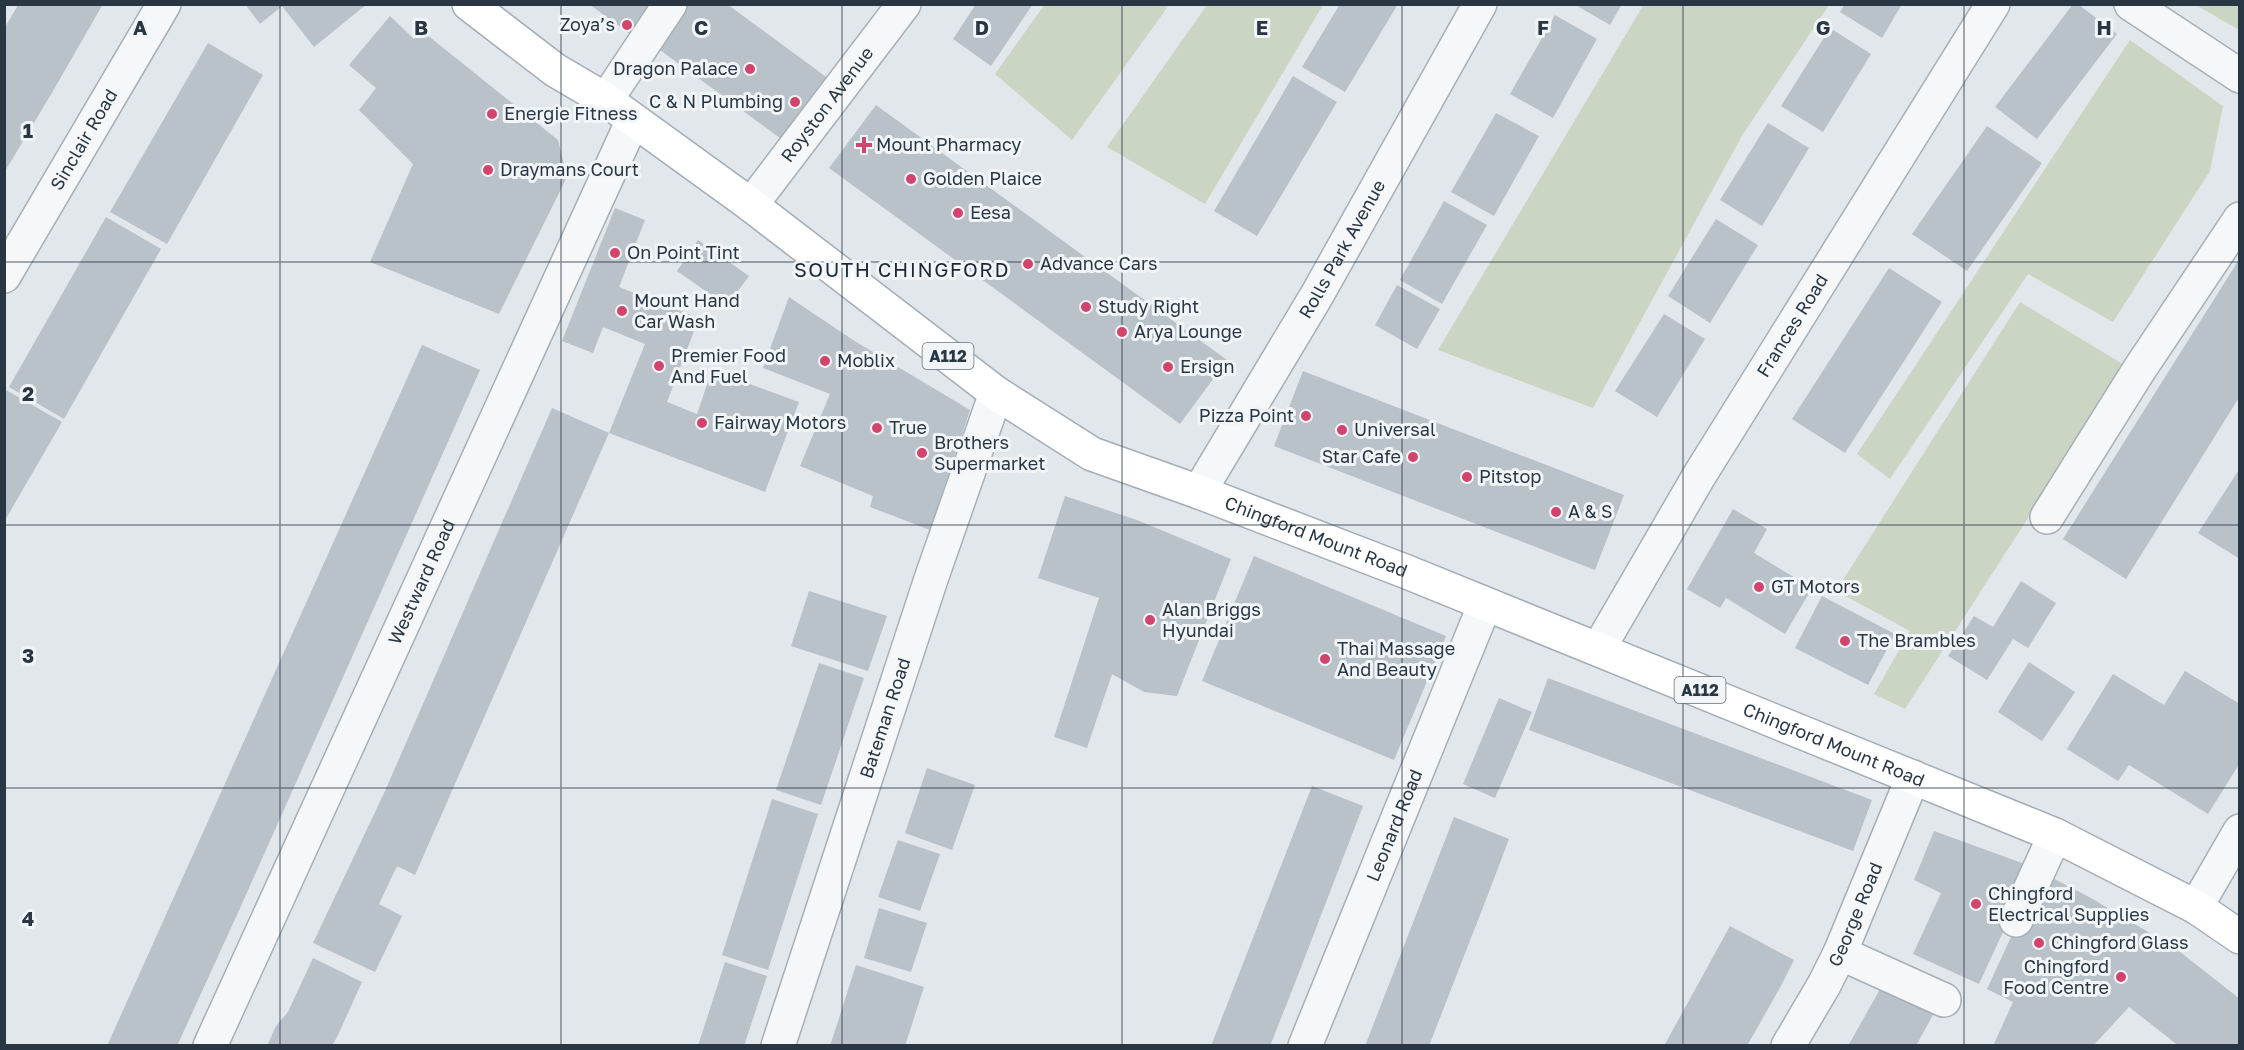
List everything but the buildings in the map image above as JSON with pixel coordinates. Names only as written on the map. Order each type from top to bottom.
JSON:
[{"type":"main road","name":"Chingford Mount Road","points":[[469,4],[555,70],[606,100],[751,206],[996,393],[1092,454],[1199,492],[1599,648],[2055,835],[2196,907],[2240,937]]},
{"type":"street","name":"Sinclair Road","points":[[4,276],[164,4]]},
{"type":"street","points":[[606,100],[670,4]]},
{"type":"street","name":"Royston Avenue","points":[[751,206],[904,4]]},
{"type":"street","name":"Rolls Park Avenue","points":[[1199,492],[1317,295],[1480,4]]},
{"type":"street","name":"Frances Road","points":[[1599,648],[1700,476],[1993,4]]},
{"type":"street","points":[[2131,4],[2240,76]]},
{"type":"street","name":"Westward Road","points":[[210,1046],[633,120]]},
{"type":"street","points":[[2048,517],[2139,370],[2240,219]]},
{"type":"street","name":"Bateman Road","points":[[778,1046],[931,579],[996,393]]},
{"type":"street","name":"Leonard Road","points":[[1305,1046],[1485,604]]},
{"type":"street","name":"George Road","points":[[1788,1046],[1840,953],[1913,777]]},
{"type":"street","points":[[2196,907],[2240,831]]},
{"type":"street","points":[[2016,920],[2055,835]]},
{"type":"street","points":[[1840,953],[1944,1000]]},
{"type":"green space","points":[[1045,4],[1169,5],[1072,140],[995,74]]},
{"type":"green space","points":[[1644,4],[1829,5],[1743,134],[1593,408],[1438,350]]},
{"type":"green space","points":[[1207,5],[1323,5],[1205,204],[1107,147]]},
{"type":"green space","points":[[2196,5],[2239,5],[2239,30]]},
{"type":"green space","points":[[2130,40],[2223,106],[2210,171],[2113,322],[2028,274],[1890,479],[1857,454]]},
{"type":"green space","points":[[2020,302],[2126,366],[1905,709],[1874,694],[1910,631],[1836,591]]},
{"type":"place","name":"Zoya’s","points":[[627,25]]},
{"type":"place","name":"Dragon Palace","points":[[750,69]]},
{"type":"place","name":"C & N Plumbing","points":[[795,102]]},
{"type":"place","name":"Energie Fitness","points":[[492,114]]},
{"type":"place","name":"Mount Pharmacy","points":[[864,145]]},
{"type":"place","name":"Draymans Court","points":[[488,170]]},
{"type":"place","name":"Golden Plaice","points":[[911,179]]},
{"type":"place","name":"Eesa","points":[[958,213]]},
{"type":"place","name":"On Point Tint","points":[[615,253]]},
{"type":"place","name":"Advance Cars","points":[[1028,264]]},
{"type":"place","name":"Study Right","points":[[1086,307]]},
{"type":"place","name":"Mount Hand Car Wash","points":[[622,311]]},
{"type":"place","name":"Arya Lounge","points":[[1122,332]]},
{"type":"place","name":"Moblix","points":[[825,361]]},
{"type":"place","name":"Premier Food And Fuel","points":[[659,366]]},
{"type":"place","name":"Ersign","points":[[1168,367]]},
{"type":"place","name":"Pizza Point","points":[[1306,416]]},
{"type":"place","name":"Fairway Motors","points":[[702,423]]},
{"type":"place","name":"True","points":[[877,428]]},
{"type":"place","name":"Universal","points":[[1342,430]]},
{"type":"place","name":"Brothers Supermarket","points":[[922,453]]},
{"type":"place","name":"Star Cafe","points":[[1413,457]]},
{"type":"place","name":"Pitstop","points":[[1467,477]]},
{"type":"place","name":"A & S","points":[[1556,512]]},
{"type":"place","name":"GT Motors","points":[[1759,587]]},
{"type":"place","name":"Alan Briggs Hyundai","points":[[1150,620]]},
{"type":"place","name":"The Brambles","points":[[1845,641]]},
{"type":"place","name":"Thai Massage And Beauty","points":[[1325,659]]},
{"type":"place","name":"Chingford Electrical Supplies","points":[[1976,904]]},
{"type":"place","name":"Chingford Glass","points":[[2039,943]]},
{"type":"place","name":"Chingford Food Centre","points":[[2121,977]]},
{"type":"district","name":"SOUTH CHINGFORD","points":[[902,270]]}]
